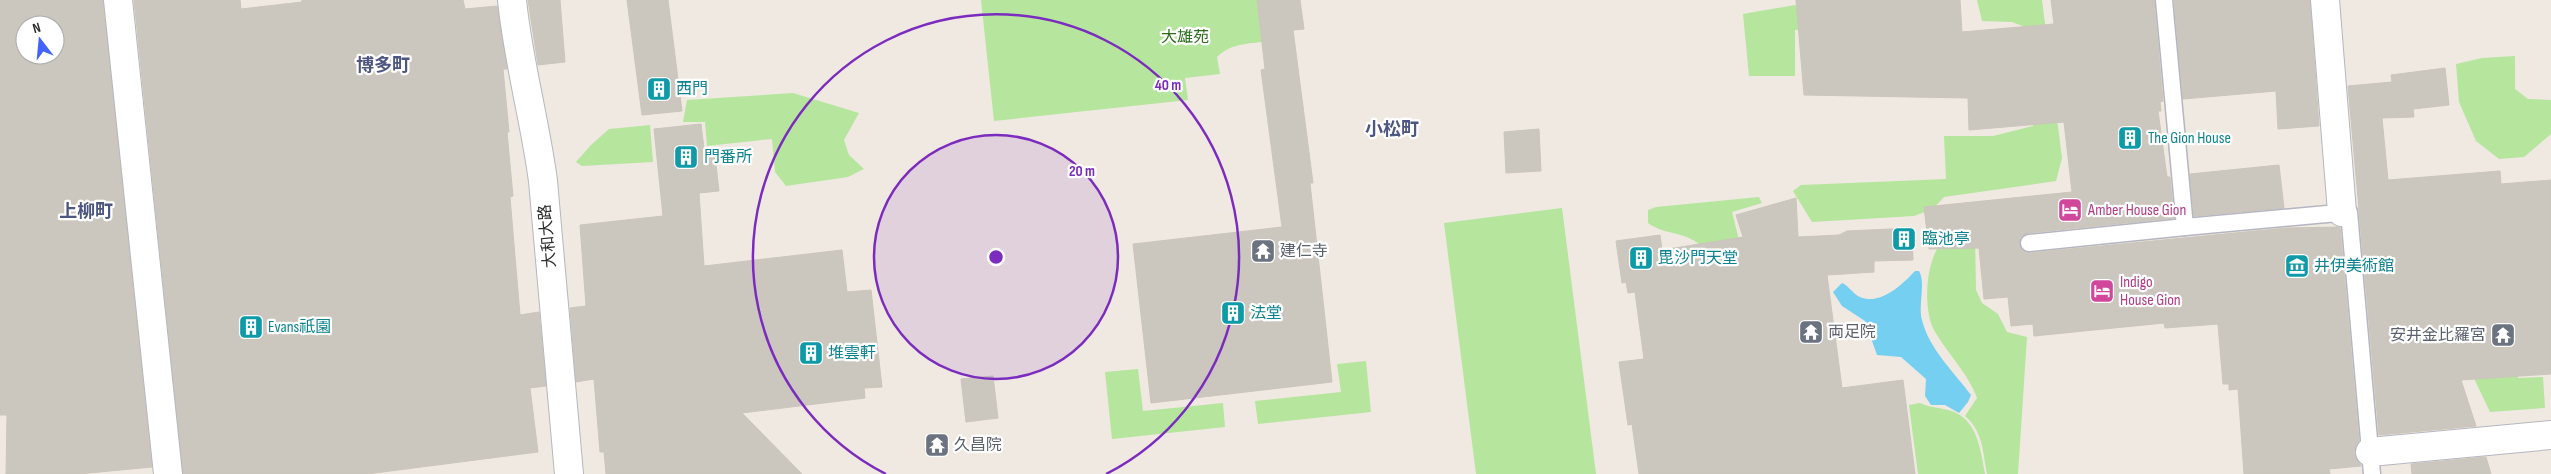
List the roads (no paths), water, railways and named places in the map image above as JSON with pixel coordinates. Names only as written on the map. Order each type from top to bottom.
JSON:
[{"type":"street","points":[[118,0],[168,474]]},
{"type":"street","name":"大和大路","points":[[512,0],[516,40],[538,143],[543,181],[568,474]]},
{"type":"street","points":[[2325,0],[2342,212]]},
{"type":"street","points":[[2371,463],[2551,435]]},
{"type":"lane","points":[[2164,0],[2184,227]]},
{"type":"lane","points":[[2029,243],[2349,212],[2371,463]]},
{"type":"water","points":[[1915,271],[1919,271],[1922,281],[1921,314],[1925,331],[1943,360],[1971,395],[1959,413],[1945,405],[1931,405],[1925,396],[1926,379],[1901,357],[1877,355],[1865,321],[1842,306],[1833,292],[1842,283],[1860,297],[1875,299],[1898,287]]},
{"type":"place","name":"西門","points":[[659,89]]},
{"type":"place","name":"The Gion House","points":[[2130,138]]},
{"type":"place","name":"門番所","points":[[686,157]]},
{"type":"place","name":"Amber House Gion","points":[[2070,210]]},
{"type":"place","name":"臨池亭","points":[[1904,239]]},
{"type":"place","name":"建仁寺","points":[[1263,251]]},
{"type":"place","name":"毘沙門天堂","points":[[1641,258]]},
{"type":"place","name":"井伊美術館","points":[[2297,266]]},
{"type":"place","name":"Indigo House Gion","points":[[2102,291]]},
{"type":"place","name":"法堂","points":[[1233,313]]},
{"type":"place","name":"Evans祇園","points":[[251,327]]},
{"type":"place","name":"両足院","points":[[1811,332]]},
{"type":"place","name":"安井金比羅宮","points":[[2503,335]]},
{"type":"place","name":"堆雲軒","points":[[811,353]]},
{"type":"place","name":"久昌院","points":[[937,445]]},
{"type":"district","name":"博多町","points":[[383,65]]},
{"type":"district","name":"小松町","points":[[1392,129]]},
{"type":"district","name":"上柳町","points":[[86,211]]},
{"type":"park label","name":"大雄苑","points":[[1185,37]]}]
